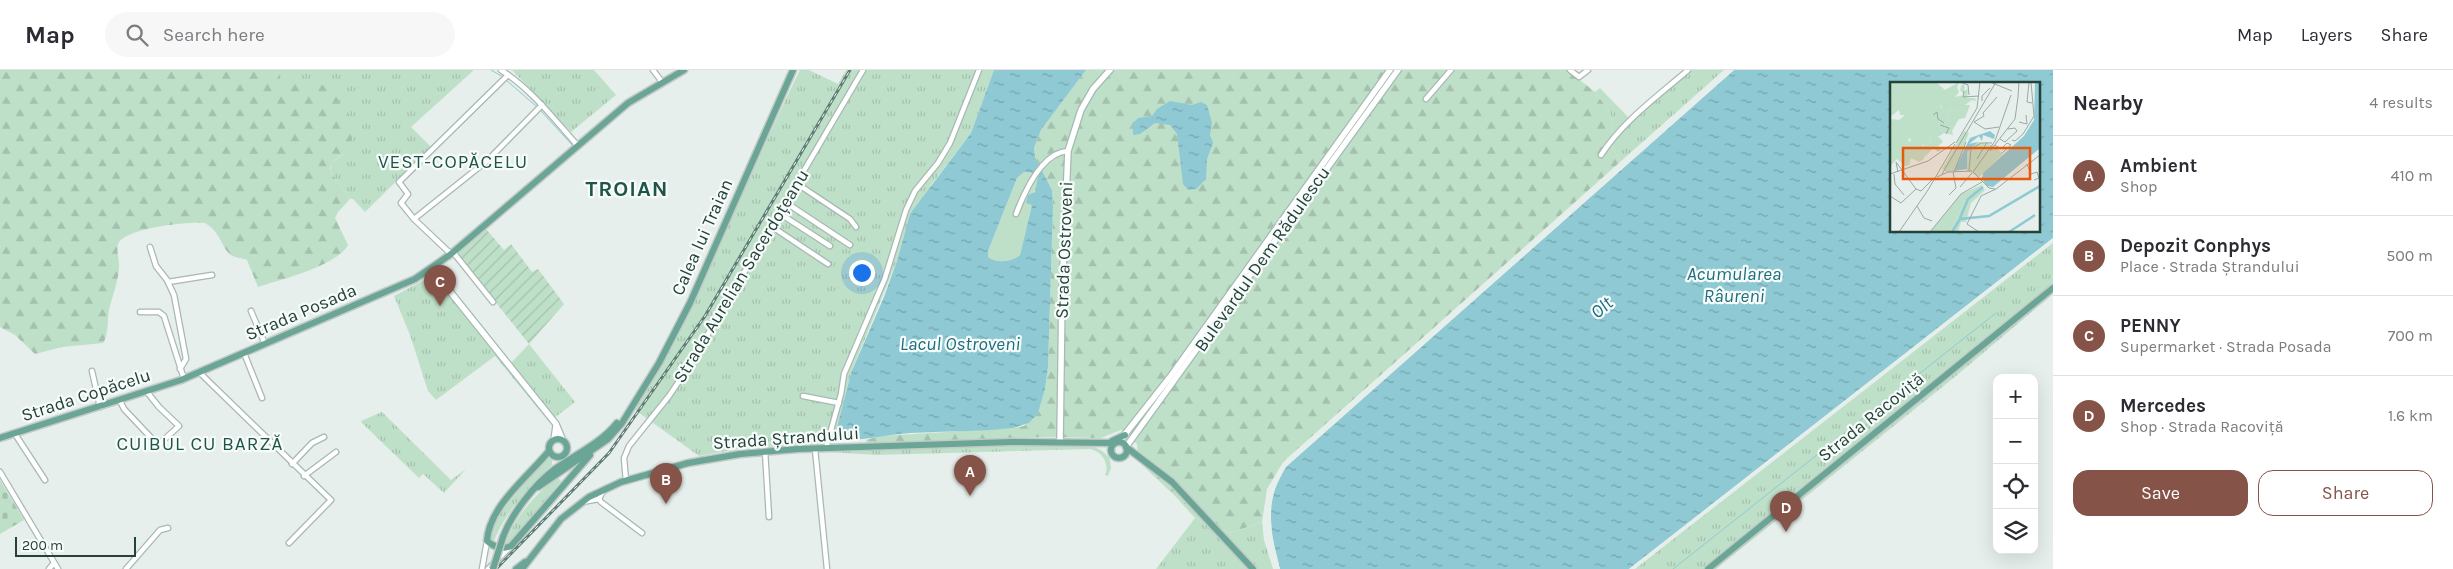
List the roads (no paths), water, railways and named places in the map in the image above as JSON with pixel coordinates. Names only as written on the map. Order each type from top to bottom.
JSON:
[{"type":"main road","name":"Calea lui Traian","points":[[556,472],[596,449],[615,433],[627,411],[659,363],[677,329],[792,70]]},
{"type":"main road","name":"Strada Ostroveni","points":[[1060,442],[1062,292],[1068,151],[1081,110],[1093,89],[1110,70]]},
{"type":"main road","name":"Bulevardul Dem Rădulescu","points":[[1116,443],[1125,435],[1170,377],[1390,70]]},
{"type":"main road","name":"Bulevardul Dem Rădulescu","points":[[1126,447],[1398,70]]},
{"type":"main road","name":"Strada Posada","points":[[182,379],[400,287],[432,270],[624,107],[679,71]]},
{"type":"main road","points":[[432,270],[556,424],[565,444],[564,455],[555,456]]},
{"type":"main road","name":"Strada Racoviță","points":[[1708,569],[2053,288]]},
{"type":"main road","name":"Strada Copăcelu","points":[[0,438],[147,392],[182,379]]},
{"type":"main road","name":"Calea lui Traian","points":[[492,569],[503,537],[515,512],[538,487],[606,435],[627,411]]},
{"type":"main road","points":[[556,424],[556,433],[554,440],[549,446],[549,450],[499,509],[491,522],[487,542],[501,548],[511,546],[596,449]]},
{"type":"main road","points":[[1105,443],[1125,435]]},
{"type":"main road","points":[[1132,438],[1132,447],[1135,455]]},
{"type":"main road","points":[[554,440],[575,450],[585,450]]},
{"type":"main road","name":"Strada Ștrandului","points":[[522,569],[561,519],[580,502],[603,489],[626,480],[688,463],[765,452],[826,448],[1060,442],[1123,443],[1141,460],[1176,485],[1253,569]]},
{"type":"main road","name":"Strada Ștrandului","points":[[1091,443],[1116,458],[1123,457],[1141,460]]},
{"type":"main road","points":[[1112,454],[1111,447],[1116,443]]},
{"type":"main road","points":[[1123,457],[1126,447]]},
{"type":"main road","points":[[549,450],[555,456],[556,472],[564,475],[567,481]]},
{"type":"main road","points":[[516,569],[530,558]]},
{"type":"street","points":[[500,70],[542,105],[578,146]]},
{"type":"street","points":[[653,70],[662,82]]},
{"type":"street","name":"Strada Aurelian Sacerdoțeanu","points":[[626,480],[624,458],[629,446],[681,379],[863,70]]},
{"type":"street","points":[[826,448],[839,403],[844,374],[878,295],[910,201],[947,149],[979,70]]},
{"type":"street","points":[[1426,100],[1452,70]]},
{"type":"street","points":[[1570,70],[1579,77],[1588,70]]},
{"type":"street","points":[[1601,155],[1616,135],[1688,70]]},
{"type":"street","points":[[493,302],[452,253],[414,219],[401,203],[408,194],[399,182],[508,75]]},
{"type":"street","points":[[414,219],[488,160],[542,105]]},
{"type":"street","points":[[1016,214],[1026,187],[1034,176],[1058,152],[1068,151]]},
{"type":"street","points":[[796,183],[850,219],[856,227]]},
{"type":"street","points":[[785,202],[850,245]]},
{"type":"street","points":[[779,213],[830,246]]},
{"type":"street","points":[[771,226],[828,264]]},
{"type":"street","points":[[150,247],[156,266],[168,282],[178,312],[186,359],[180,369]]},
{"type":"street","points":[[168,282],[212,275]]},
{"type":"street","points":[[140,312],[162,313],[182,379]]},
{"type":"street","points":[[251,312],[265,344]]},
{"type":"street","points":[[244,353],[262,398]]},
{"type":"street","points":[[92,371],[100,407]]},
{"type":"street","points":[[199,372],[304,476],[331,500],[289,543]]},
{"type":"street","points":[[120,400],[124,409],[158,445],[179,426],[159,407],[147,392]]},
{"type":"street","points":[[803,396],[839,403]]},
{"type":"street","points":[[15,434],[45,480]]},
{"type":"street","points":[[292,464],[312,443],[324,437]]},
{"type":"street","points":[[815,449],[827,569]]},
{"type":"street","points":[[304,476],[336,452]]},
{"type":"street","points":[[765,452],[769,518]]},
{"type":"street","points":[[0,472],[58,569]]},
{"type":"street","points":[[600,499],[603,489]]},
{"type":"street","points":[[580,502],[592,502],[600,499]]},
{"type":"street","points":[[600,499],[642,533]]},
{"type":"street","points":[[126,569],[160,530],[168,528]]},
{"type":"street","points":[[482,569],[487,542]]},
{"type":"street","points":[[488,569],[511,546]]},
{"type":"street","points":[[49,569],[54,563]]},
{"type":"water","name":"Lacul Ostroveni","points":[[994,70],[1086,70],[1041,130],[1034,148],[1035,157],[1052,190],[1053,206],[1048,367],[1045,389],[1038,413],[1029,423],[1013,428],[910,433],[853,440],[834,439],[851,373],[884,297],[898,258],[910,214],[971,133]],"holes":[[[1024,172],[1034,173],[1038,177],[1035,192],[1028,195],[1026,203],[1032,205],[1020,255],[1013,259],[996,261],[988,257],[988,251],[1017,178]]]},
{"type":"water","name":"Acumularea Râureni","points":[[1734,70],[2053,70],[2053,238],[1629,569],[1280,569],[1271,516],[1274,492],[1286,467]]},
{"type":"water","points":[[1170,101],[1192,105],[1201,102],[1207,105],[1212,123],[1210,135],[1213,143],[1207,159],[1206,179],[1196,189],[1188,190],[1183,184],[1177,134],[1170,125],[1155,123],[1140,134],[1133,135],[1133,123],[1138,118],[1152,116],[1157,109]]},
{"type":"waterway","points":[[491,70],[503,77]]},
{"type":"waterway","points":[[506,80],[536,106]]},
{"type":"waterway","points":[[541,111],[573,146]]},
{"type":"waterway","points":[[1673,569],[1996,313]]},
{"type":"railway","points":[[496,569],[609,453],[705,316],[850,70]]},
{"type":"place","name":"PENNY","points":[[440,306]]},
{"type":"place","name":"Ambient","points":[[970,496]]},
{"type":"place","name":"Depozit Conphys","points":[[666,504]]},
{"type":"place","name":"Mercedes","points":[[1786,532]]},
{"type":"district","name":"VEST-COPĂCELU","points":[[453,161]]},
{"type":"district","name":"TROIAN","points":[[627,188]]},
{"type":"district","name":"CUIBUL CU BARZĂ","points":[[200,443]]},
{"type":"water label","name":"Olt","points":[[1601,307]]}]
